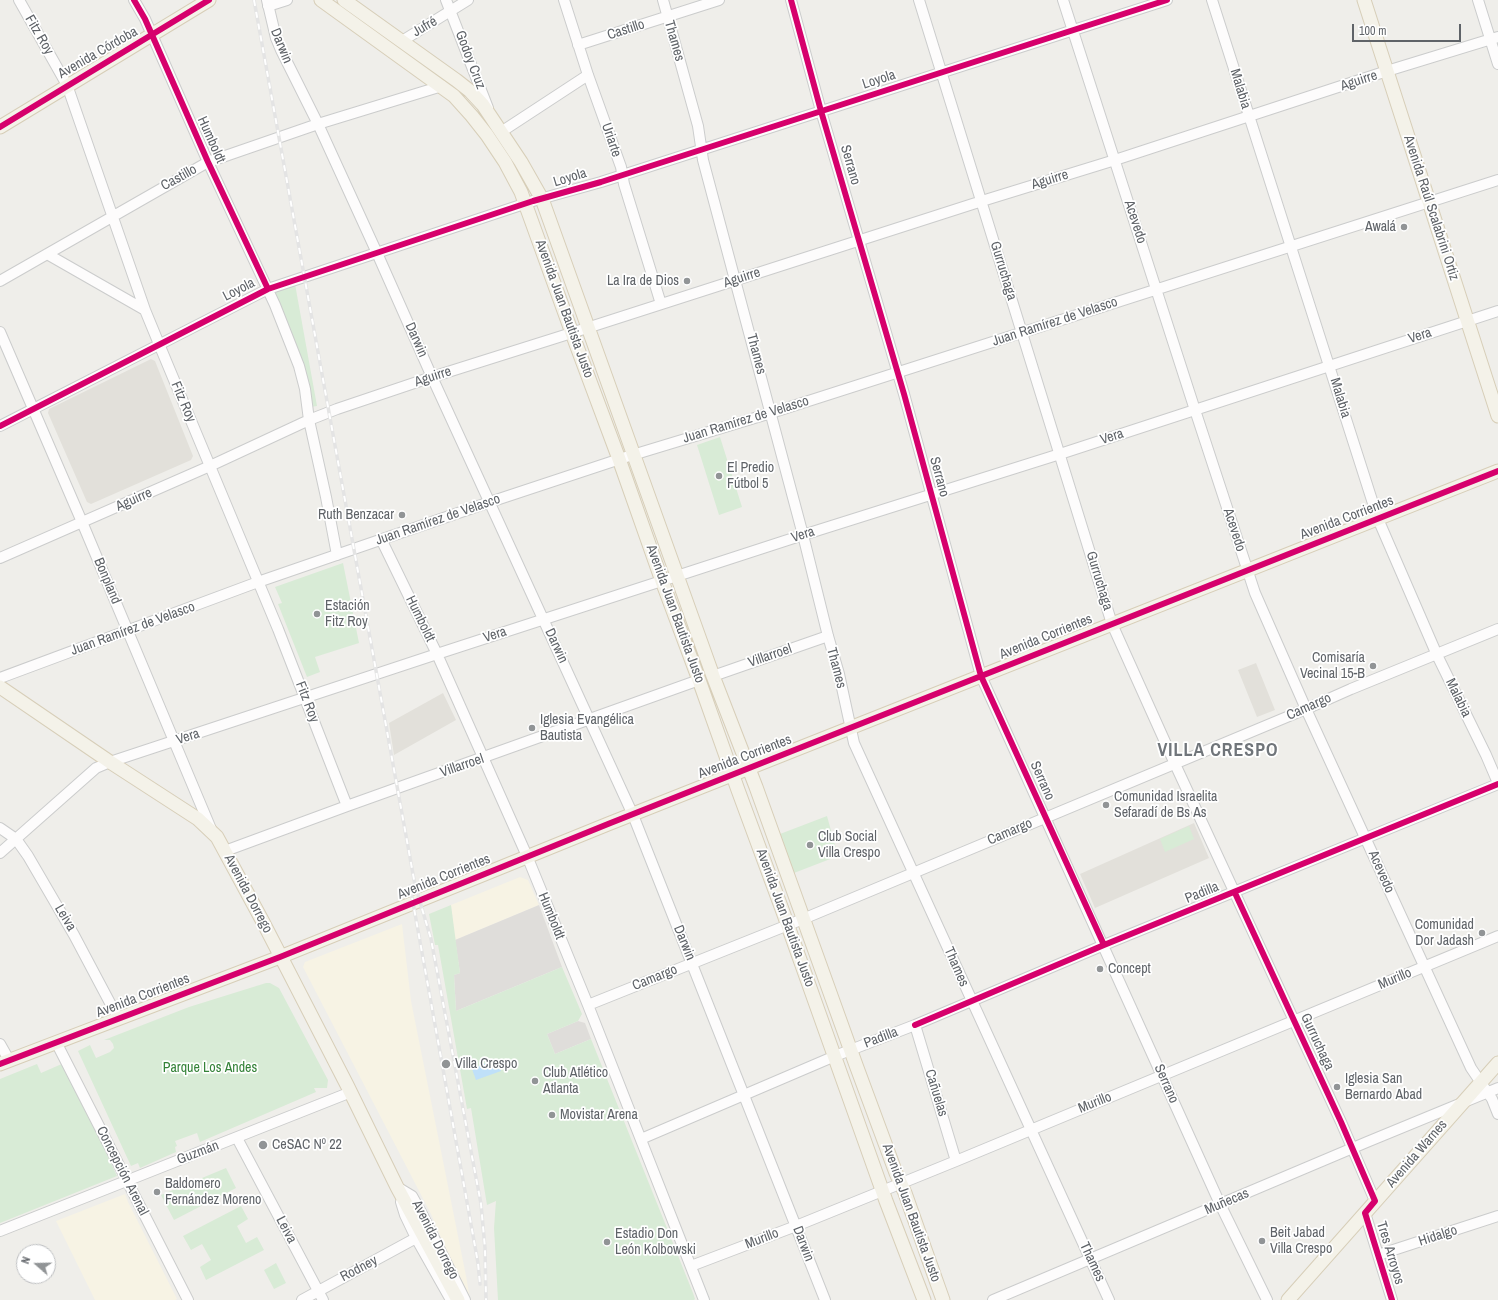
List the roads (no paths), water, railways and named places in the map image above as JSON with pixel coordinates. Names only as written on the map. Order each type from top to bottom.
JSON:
[{"type":"main road","name":"Avenida Córdoba","points":[[0,127],[209,0]]},
{"type":"main road","name":"Avenida Juan Bautista Justo","points":[[321,0],[442,86],[463,105],[487,135],[515,182],[525,204],[620,459],[662,581],[700,680],[732,775],[788,924],[924,1300]]},
{"type":"main road","name":"Avenida Juan Bautista Justo","points":[[344,0],[470,91],[493,119],[521,162],[542,199],[713,676],[749,769],[850,1050],[901,1183],[942,1300]]},
{"type":"main road","name":"Avenida Raúl Scalabrini Ortiz","points":[[1364,0],[1466,321],[1498,416]]},
{"type":"main road","name":"Avenida Corrientes","points":[[5,1062],[280,957],[527,856],[851,729],[1498,471]]},
{"type":"main road","name":"Avenida Dorrego","points":[[0,688],[198,819],[211,831],[225,851],[351,1092],[398,1187],[458,1300]]},
{"type":"main road","name":"Avenida Warnes","points":[[1288,1300],[1461,1104],[1484,1087],[1498,1063]]},
{"type":"street","name":"Fitz Roy","points":[[19,0],[67,85],[145,310],[258,582],[347,806]]},
{"type":"street","name":"Humboldt","points":[[134,0],[152,35],[208,162],[268,289],[299,366],[305,389],[309,420],[337,555]]},
{"type":"street","points":[[267,3],[287,0]]},
{"type":"street","name":"Godoy Cruz","points":[[446,0],[493,119]]},
{"type":"street","name":"Jufré","points":[[402,41],[468,0]]},
{"type":"street","name":"Uriarte","points":[[564,0],[588,75],[621,167],[621,175],[661,304]]},
{"type":"street","name":"Thames","points":[[663,0],[698,126],[703,160],[804,535],[854,743],[1109,1300]]},
{"type":"street","name":"Castillo","points":[[578,45],[719,0]]},
{"type":"street","name":"Serrano","points":[[791,0],[821,111],[860,241],[932,494],[981,676],[1220,1204],[1267,1300]]},
{"type":"street","name":"Gurruchaga","points":[[919,0],[1112,624],[1375,1201]]},
{"type":"street","name":"Acevedo","points":[[1063,0],[1255,593],[1306,709],[1471,1068],[1492,1099],[1498,1114]]},
{"type":"street","name":"Loyola","points":[[0,426],[268,289],[525,204],[621,175],[1167,0]]},
{"type":"street","name":"Malabia","points":[[1212,0],[1378,519],[1437,655],[1486,754],[1498,783]]},
{"type":"street","points":[[1478,0],[1494,39],[1498,64]]},
{"type":"street","name":"Darwin","points":[[267,3],[274,33],[281,50],[318,124],[378,253],[432,377],[633,814],[826,1300]]},
{"type":"street","name":"Aguirre","points":[[0,558],[210,466],[309,420],[432,377],[1115,160],[1387,71],[1494,39]]},
{"type":"street","points":[[501,132],[588,75]]},
{"type":"street","name":"Castillo","points":[[0,281],[208,162],[318,124],[442,86]]},
{"type":"street","name":"Juan Ramírez de Velasco","points":[[0,678],[258,582],[634,454],[772,413],[1498,180]]},
{"type":"street","points":[[47,254],[145,310]]},
{"type":"street","name":"Vera","points":[[0,853],[96,768],[110,762],[677,576],[1060,454],[1498,311]]},
{"type":"street","name":"Bonpland","points":[[0,332],[82,522],[211,831]]},
{"type":"street","name":"Humboldt","points":[[381,539],[437,654],[527,856],[588,1005],[704,1300]]},
{"type":"street","name":"Camargo","points":[[588,1005],[803,919],[1351,689],[1498,629]]},
{"type":"street","name":"Villarroel","points":[[713,676],[828,636]]},
{"type":"street","name":"Villarroel","points":[[225,851],[700,680]]},
{"type":"street","name":"Padilla","points":[[641,1139],[835,1056],[972,1002],[1498,783]]},
{"type":"street","name":"Leiva","points":[[0,828],[16,839],[28,856],[74,935],[118,1018]]},
{"type":"street","name":"Murillo","points":[[691,1266],[796,1226],[956,1161],[1498,936]]},
{"type":"street","name":"Cañuelas","points":[[915,1025],[956,1161]]},
{"type":"street","name":"Concepción Arenal","points":[[56,1042],[188,1300]]},
{"type":"street","points":[[0,1044],[5,1062]]},
{"type":"street","points":[[1484,1087],[1498,1088]]},
{"type":"street","name":"Guzmán","points":[[0,1232],[351,1092]]},
{"type":"street","name":"Muñecas","points":[[993,1300],[1352,1148],[1461,1104]]},
{"type":"street","name":"Leiva","points":[[237,1138],[321,1295]]},
{"type":"street","name":"Avenida Dorrego","points":[[398,1187],[402,1209],[416,1238],[451,1300]]},
{"type":"street","name":"Avenida Dorrego","points":[[398,1187],[412,1196],[465,1300]]},
{"type":"street","name":"Tres Arroyos","points":[[1365,1213],[1392,1300]]},
{"type":"street","name":"Hidalgo","points":[[1378,1255],[1498,1216]]},
{"type":"street","name":"Rodney","points":[[302,1300],[321,1295],[416,1238]]},
{"type":"water","points":[[496,1059],[501,1071],[476,1080],[472,1069]]},
{"type":"railway","points":[[254,0],[415,885],[431,939],[481,1204],[485,1248],[486,1300]]},
{"type":"railway","points":[[410,886],[478,1263],[480,1284]]},
{"type":"place","name":"Awalá","points":[[1404,227]]},
{"type":"place","name":"La Ira de Dios","points":[[687,281]]},
{"type":"place","name":"El Predio Fútbol 5","points":[[719,476]]},
{"type":"place","name":"Ruth Benzacar","points":[[402,515]]},
{"type":"place","name":"Estación Fitz Roy","points":[[317,614]]},
{"type":"place","name":"Comisaría Vecinal 15-B","points":[[1373,666]]},
{"type":"place","name":"Iglesia Evangélica Bautista","points":[[532,728]]},
{"type":"place","name":"Comunidad Israelita Sefaradí de Bs As","points":[[1106,805]]},
{"type":"place","name":"Club Social Villa Crespo","points":[[810,845]]},
{"type":"place","name":"Comunidad Dor Jadash","points":[[1482,933]]},
{"type":"place","name":"Concept","points":[[1100,969]]},
{"type":"place","name":"Villa Crespo","points":[[446,1064]]},
{"type":"place","name":"Club Atlético Atlanta","points":[[535,1081]]},
{"type":"place","name":"Iglesia San Bernardo Abad","points":[[1337,1087]]},
{"type":"place","name":"Movistar Arena","points":[[552,1115]]},
{"type":"place","name":"CeSAC Nº 22","points":[[263,1145]]},
{"type":"place","name":"Baldomero Fernández Moreno","points":[[157,1192]]},
{"type":"place","name":"Beit Jabad Villa Crespo","points":[[1262,1241]]},
{"type":"place","name":"Estadio Don León Kolbowski","points":[[607,1242]]},
{"type":"district","name":"VILLA CRESPO","points":[[1218,751]]},
{"type":"park label","name":"Parque Los Andes","points":[[210,1068]]}]
